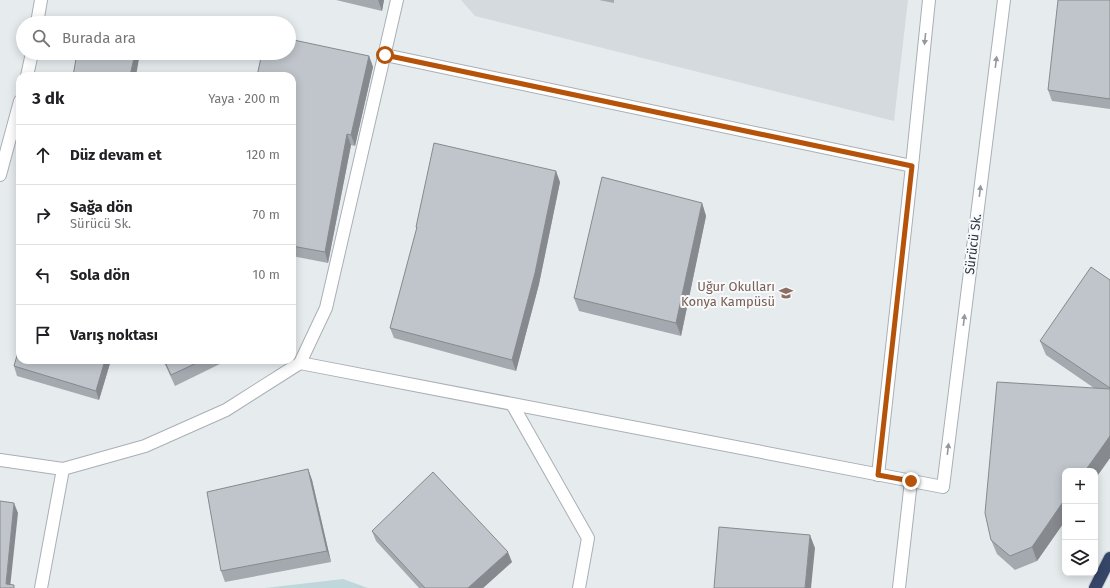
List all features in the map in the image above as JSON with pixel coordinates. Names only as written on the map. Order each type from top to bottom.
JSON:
[{"type":"highway","points":[[1095,588],[1110,558]]},
{"type":"street","points":[[38,16],[41,0]]},
{"type":"street","points":[[0,460],[63,469],[146,446],[226,410],[300,363],[326,308],[397,0]]},
{"type":"street","points":[[878,475],[929,0]]},
{"type":"street","name":"Sürücü Sk.","points":[[911,481],[943,487],[1004,0]]},
{"type":"street","points":[[385,55],[912,166]]},
{"type":"street","points":[[28,72],[30,60]]},
{"type":"street","points":[[0,175],[16,116]]},
{"type":"street","points":[[300,363],[911,481],[899,588]]},
{"type":"street","points":[[512,404],[588,538],[579,588]]},
{"type":"street","points":[[41,588],[63,469]]},
{"type":"shaded area","points":[[461,0],[908,0],[894,121],[475,16]]},
{"type":"shaded area","points":[[343,579],[368,588],[265,588]]},
{"type":"building","points":[[1058,0],[1110,0],[1110,99],[1048,90]]},
{"type":"building","points":[[296,40],[369,56],[351,135],[347,134],[325,252],[296,247],[296,72],[258,72],[260,60],[296,60]]},
{"type":"building","points":[[76,60],[133,60],[131,72],[74,72]]},
{"type":"building","points":[[434,143],[556,171],[535,273],[512,360],[390,328],[417,227]]},
{"type":"building","points":[[602,177],[702,203],[676,323],[574,298]]},
{"type":"building","points":[[1091,267],[1110,280],[1110,388],[1040,341]]},
{"type":"building","points":[[16,359],[16,364],[104,364],[96,391],[14,366]]},
{"type":"building","points":[[166,364],[194,364],[171,375]]},
{"type":"building","points":[[997,382],[1110,389],[1110,436],[1087,468],[1062,468],[1062,503],[1032,547],[1010,556],[991,540],[985,513]]},
{"type":"building","points":[[308,469],[327,551],[221,571],[207,492]]},
{"type":"building","points":[[433,472],[508,552],[468,588],[425,588],[372,531]]},
{"type":"building","points":[[0,501],[14,503],[6,584],[14,585],[14,588],[0,588]]},
{"type":"building","points":[[719,527],[810,535],[805,588],[714,588]]},
{"type":"place","name":"Uğur Okulları Konya Kampüsü","points":[[786,293]]},
{"type":"route","points":[[385,55],[912,166],[878,475],[911,481]]}]
